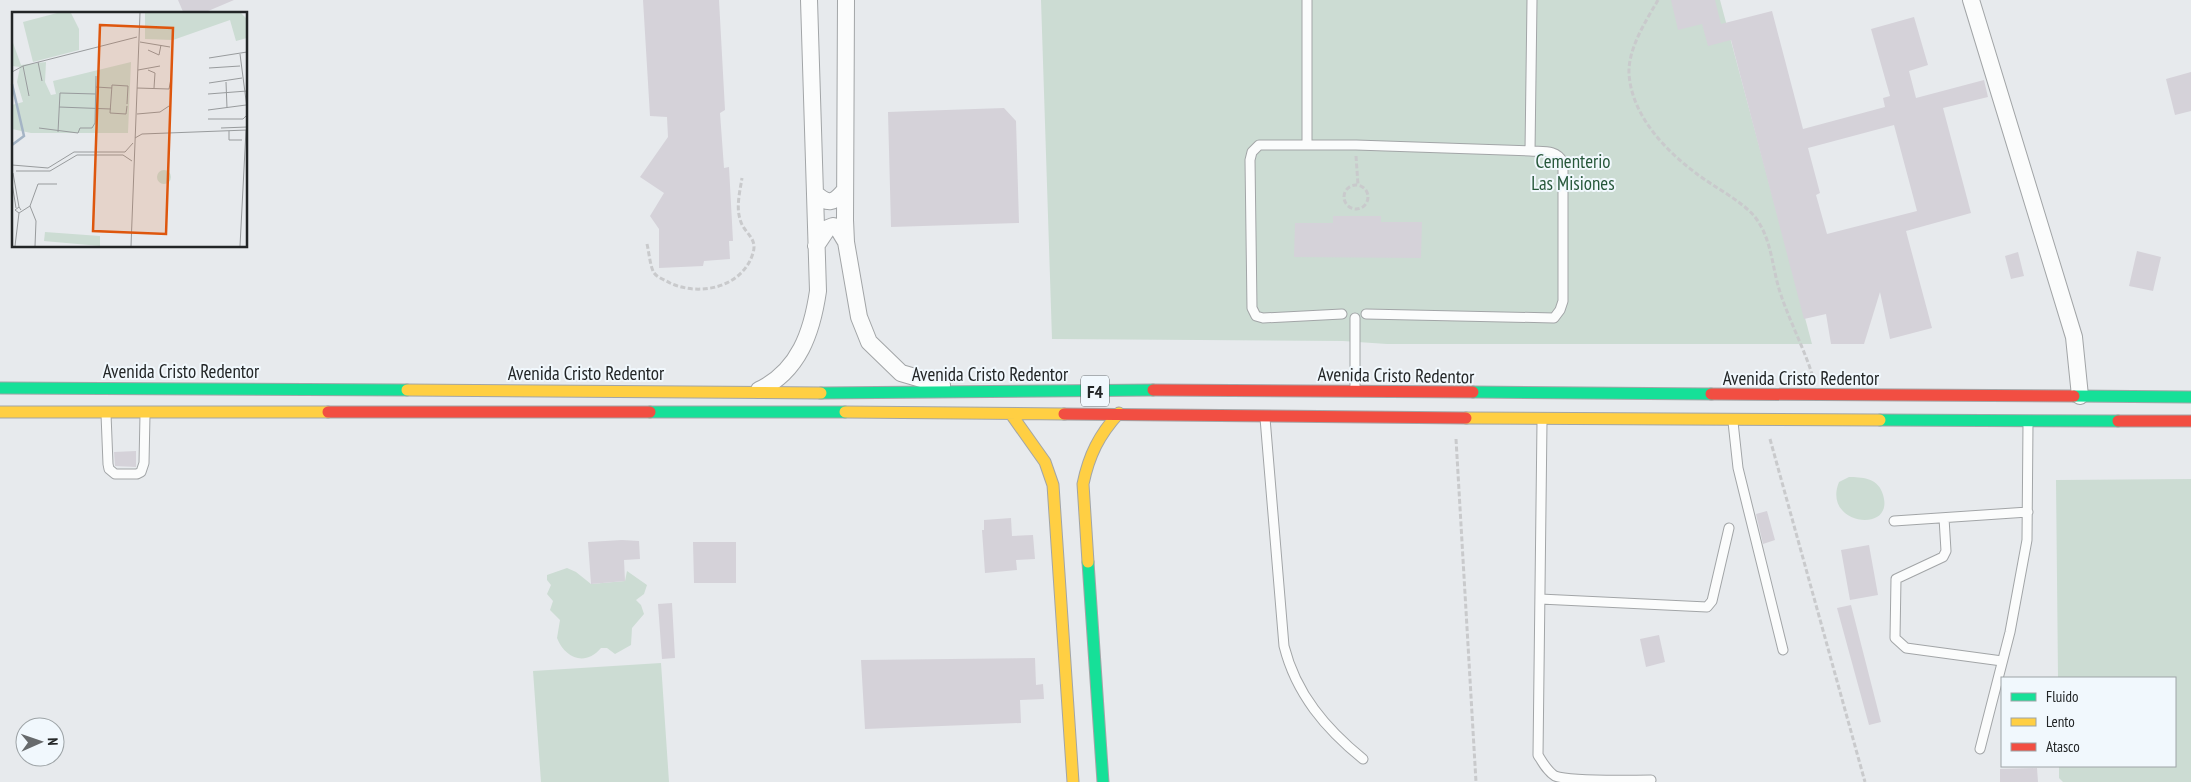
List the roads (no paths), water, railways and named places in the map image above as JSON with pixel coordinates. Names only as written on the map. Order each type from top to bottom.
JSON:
[{"type":"main road","name":"Avenida Cristo Redentor","points":[[0,388],[846,393],[955,391],[1032,393],[1141,390],[1355,393],[2191,397]]},
{"type":"main road","name":"Avenida Cristo Redentor","points":[[0,412],[106,414],[926,412],[1733,420],[2191,421]]},
{"type":"main road","points":[[1103,782],[1083,484],[1088,457],[1101,433],[1119,413]]},
{"type":"main road","points":[[1011,414],[1045,462],[1052,485],[1073,782]]},
{"type":"main road","points":[[1052,485],[1083,484]]},
{"type":"street","points":[[756,392],[768,386],[790,367],[802,350],[810,331],[818,291],[809,0]]},
{"type":"street","points":[[846,0],[844,191],[846,242],[859,317],[869,342],[901,373],[955,391]]},
{"type":"street","points":[[1971,0],[2074,337],[2080,396]]},
{"type":"street","points":[[816,194],[824,201],[830,202],[836,201],[844,191]]},
{"type":"street","points":[[816,246],[828,228],[833,226],[838,227],[846,242]]},
{"type":"lane","points":[[1307,0],[1308,144]]},
{"type":"lane","points":[[1530,151],[1532,0]]},
{"type":"lane","points":[[1342,314],[1263,318],[1256,316],[1252,308],[1252,152],[1259,145],[1356,145],[1530,151],[1552,152],[1559,156],[1563,162],[1564,301],[1554,318],[1366,314]]},
{"type":"lane","points":[[1355,318],[1355,393]]},
{"type":"lane","points":[[106,414],[110,469],[115,474],[137,474],[141,472],[144,463],[145,414]]},
{"type":"lane","points":[[1265,415],[1284,646],[1289,666],[1311,707],[1336,737],[1364,759]]},
{"type":"lane","points":[[1542,418],[1538,755],[1546,768],[1555,776],[1569,782],[1651,780]]},
{"type":"lane","points":[[1733,420],[1738,468],[1783,650]]},
{"type":"lane","points":[[1980,749],[2010,632],[2027,540],[2028,421]]},
{"type":"lane","points":[[1894,521],[2028,512]]},
{"type":"lane","points":[[1944,518],[1946,551],[1943,557],[1903,574],[1896,580],[1895,638],[1906,648],[2002,661]]},
{"type":"lane","points":[[1540,599],[1707,608],[1712,602],[1729,528]]},
{"type":"park label","name":"Cementerio Las Misiones","points":[[1573,172]]}]
